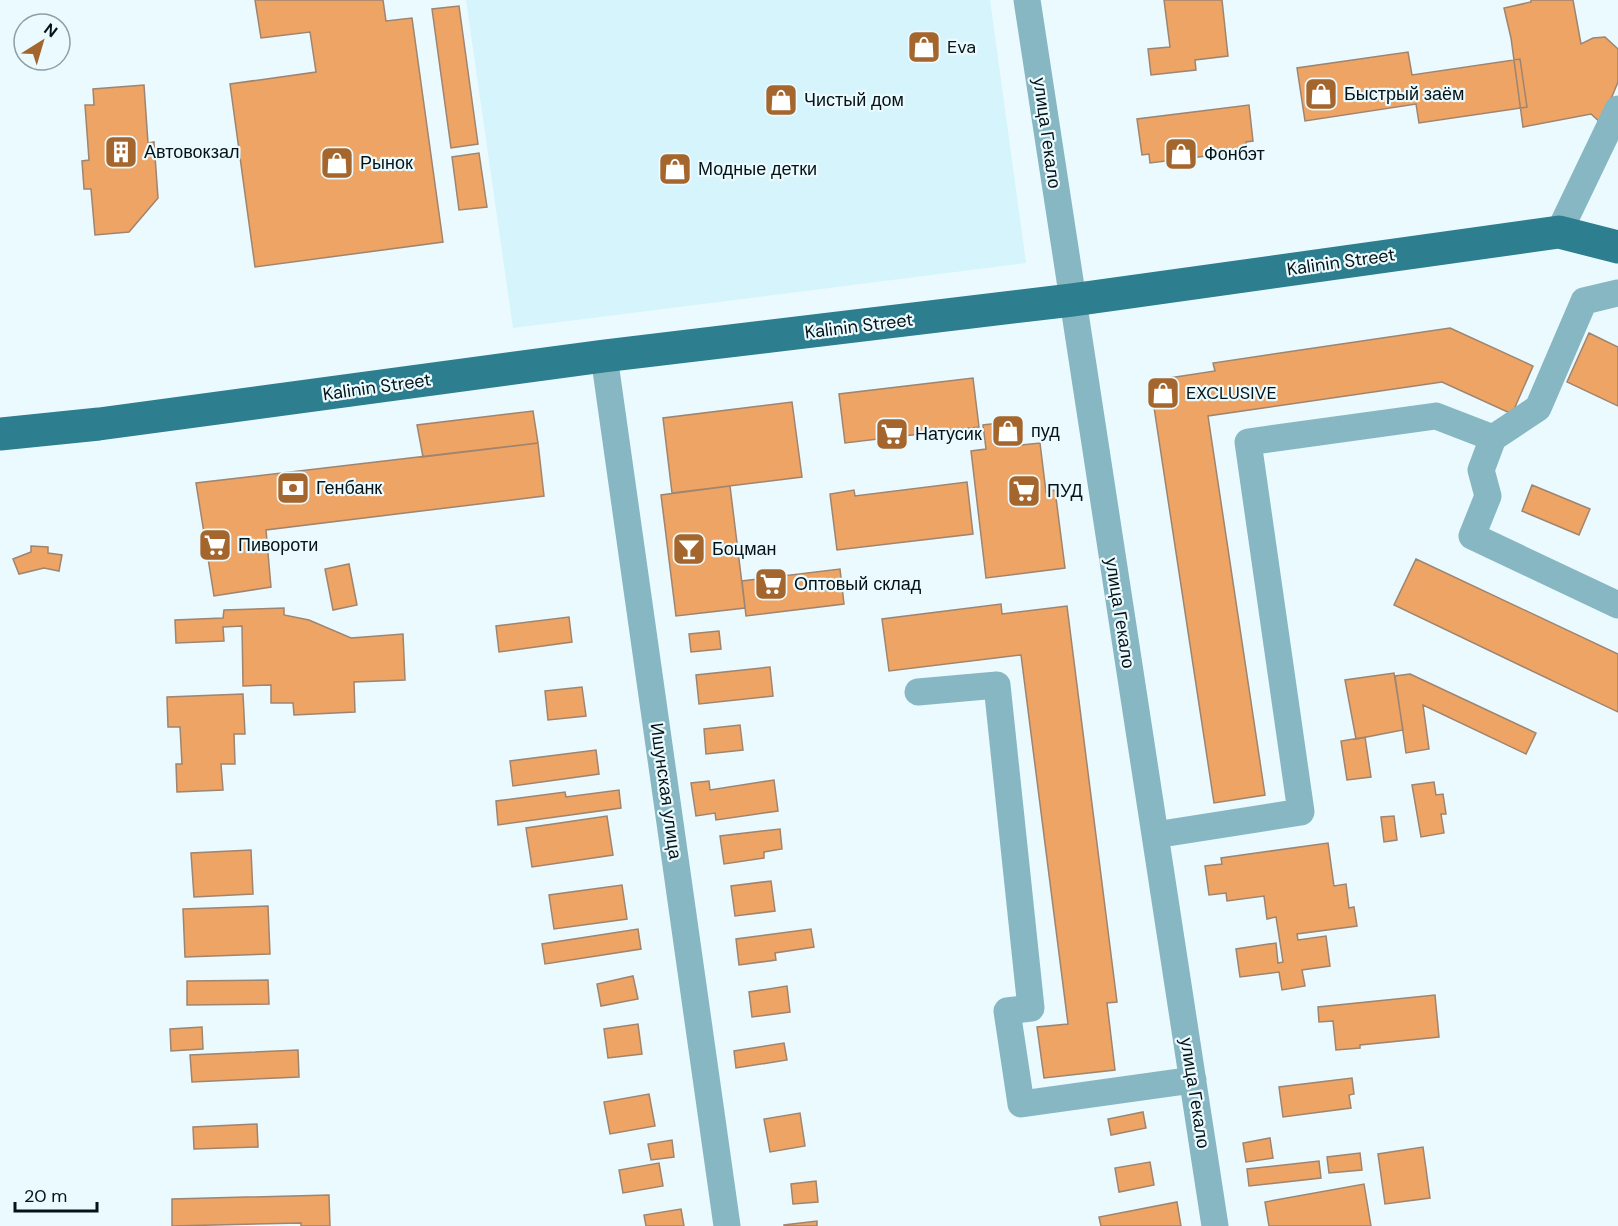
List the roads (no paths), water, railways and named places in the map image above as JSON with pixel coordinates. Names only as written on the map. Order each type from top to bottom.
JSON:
[{"type":"main road","name":"Kalinin Street","points":[[0,434],[99,424],[604,356],[1072,300],[1558,232],[1618,247]]},
{"type":"street","name":"улица Гекало","points":[[1027,0],[1215,1226]]},
{"type":"street","points":[[1558,232],[1618,109]]},
{"type":"street","points":[[1618,293],[1584,301],[1538,408],[1493,438],[1481,470],[1488,496],[1473,536],[1618,604]]},
{"type":"street","name":"Ишунская улица","points":[[604,356],[728,1226]]},
{"type":"street","points":[[1155,835],[1301,813],[1248,442],[1436,416],[1493,438]]},
{"type":"street","points":[[918,692],[997,685],[1031,1008],[1007,1011],[1021,1104],[1193,1080]]},
{"type":"place","name":"Eva","points":[[924,47]]},
{"type":"place","name":"Быстрый заём","points":[[1321,94]]},
{"type":"place","name":"Чистый дом","points":[[781,100]]},
{"type":"place","name":"Автовокзал","points":[[121,152]]},
{"type":"place","name":"Фонбэт","points":[[1181,154]]},
{"type":"place","name":"Рынок","points":[[337,163]]},
{"type":"place","name":"Модные детки","points":[[675,169]]},
{"type":"place","name":"EXCLUSIVE","points":[[1163,393]]},
{"type":"place","name":"пуд","points":[[1008,431]]},
{"type":"place","name":"Натусик","points":[[892,434]]},
{"type":"place","name":"Генбанк","points":[[293,488]]},
{"type":"place","name":"ПУД","points":[[1024,491]]},
{"type":"place","name":"Пивороти","points":[[215,545]]},
{"type":"place","name":"Боцман","points":[[689,549]]},
{"type":"place","name":"Оптовый склад","points":[[771,584]]}]
